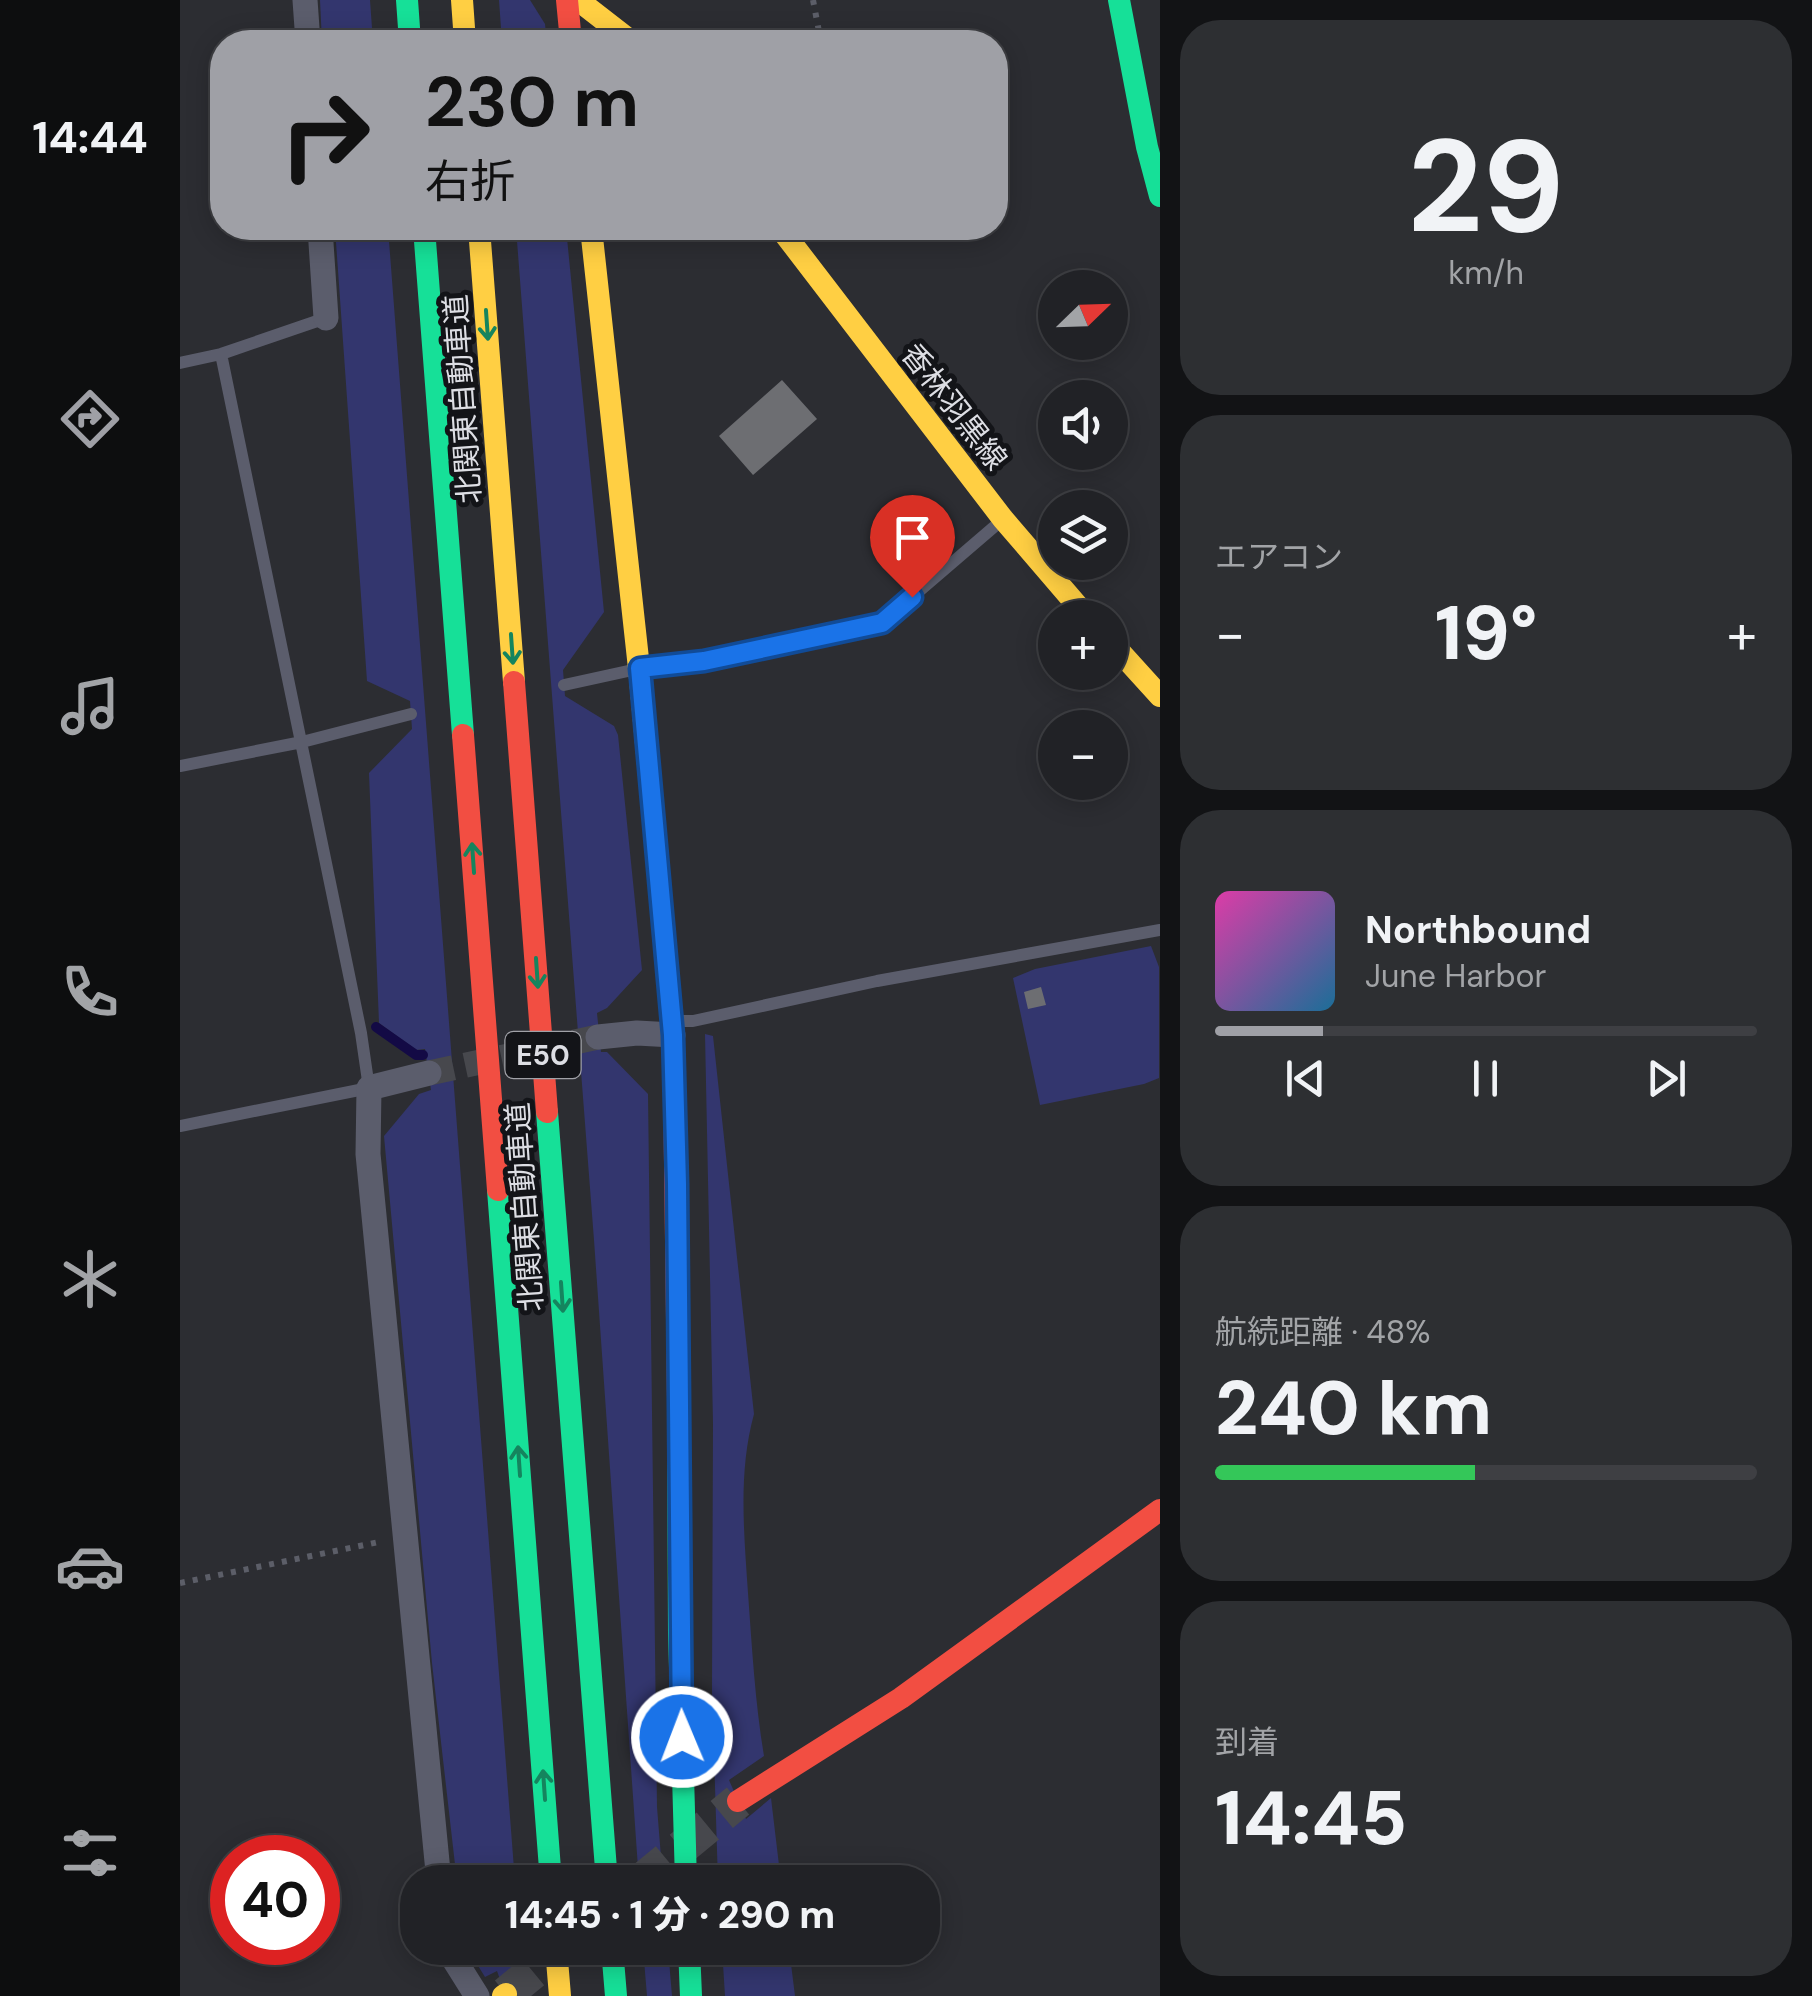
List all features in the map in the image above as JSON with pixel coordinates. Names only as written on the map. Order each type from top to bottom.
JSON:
[{"type":"main road","points":[[407,0],[409,30]]},
{"type":"main road","points":[[462,0],[464,30]]},
{"type":"main road","points":[[566,0],[570,30]]},
{"type":"main road","points":[[578,0],[617,30]]},
{"type":"main road","points":[[1119,0],[1146,147],[1160,196]]},
{"type":"main road","name":"北関東自動車道","points":[[425,240],[550,1865]]},
{"type":"main road","name":"北関東自動車道","points":[[481,240],[606,1865]]},
{"type":"main road","points":[[591,240],[640,668],[672,1028],[686,1865]]},
{"type":"main road","name":"香林羽黒線","points":[[789,240],[1003,520],[1072,600]]},
{"type":"main road","points":[[1128,661],[1160,696]]},
{"type":"main road","points":[[738,1801],[902,1698],[1160,1510]]},
{"type":"main road","points":[[557,1965],[560,1996]]},
{"type":"main road","points":[[613,1965],[616,1996]]},
{"type":"main road","points":[[690,1965],[691,1996]]},
{"type":"street","points":[[305,0],[307,30]]},
{"type":"street","points":[[321,240],[326,318]]},
{"type":"street","points":[[598,1037],[672,1028]]},
{"type":"street","points":[[429,1073],[368,1088],[368,1154],[436,1865]]},
{"type":"street","points":[[458,1965],[478,1996]]},
{"type":"lane","points":[[180,363],[221,354],[326,318]]},
{"type":"lane","points":[[180,1126],[368,1088],[361,1033],[221,354]]},
{"type":"lane","points":[[564,685],[640,668],[704,661],[882,623],[1003,520]]},
{"type":"lane","points":[[180,766],[302,742],[411,714]]},
{"type":"lane","points":[[672,1028],[693,1020],[876,981],[1160,930]]},
{"type":"path","points":[[813,0],[819,30]]},
{"type":"path","points":[[180,1583],[404,1536]]},
{"type":"shaded area","points":[[320,0],[370,0],[372,30],[321,30]]},
{"type":"shaded area","points":[[499,0],[530,0],[546,30],[501,30]]},
{"type":"shaded area","points":[[336,240],[389,240],[514,1865],[455,1865],[432,1663],[384,1136],[419,1094],[431,1090],[425,1049],[416,1050],[379,1023],[369,773],[412,729],[410,701],[367,681]]},
{"type":"shaded area","points":[[517,240],[567,240],[604,612],[563,670],[565,696],[614,726],[618,735],[642,970],[607,1008],[597,1013],[601,1052],[607,1052],[648,1094],[657,1807],[662,1865],[638,1865]]},
{"type":"shaded area","points":[[1151,946],[1159,967],[1159,1078],[1040,1105],[1013,978],[1035,969]]},
{"type":"shaded area","points":[[705,1034],[713,1036],[754,1414],[744,1480],[744,1525],[764,1756],[729,1780],[746,1819],[771,1798],[779,1865],[717,1865],[712,1691],[713,1423]]},
{"type":"shaded area","points":[[478,1965],[521,1965],[524,1996],[506,1996],[497,1971],[485,1977]]},
{"type":"shaded area","points":[[644,1965],[669,1965],[672,1996],[647,1996]]},
{"type":"shaded area","points":[[723,1965],[791,1965],[795,1996],[725,1996]]},
{"type":"building","points":[[782,380],[817,419],[753,475],[719,436]]},
{"type":"building","points":[[1041,987],[1046,1005],[1028,1009],[1024,992]]},
{"type":"waterway","points":[[376,1027],[416,1055],[423,1055]]},
{"type":"tunnel","points":[[429,1073],[598,1037]]},
{"type":"tunnel","points":[[661,1865],[738,1801]]},
{"type":"tunnel","points":[[506,1994],[541,1965]]},
{"type":"traffic: fast","points":[[407,0],[409,30]]},
{"type":"traffic: fast","points":[[1119,0],[1160,196]]},
{"type":"traffic: fast","points":[[425,240],[463,735]]},
{"type":"traffic: fast","points":[[547,1112],[606,1865]]},
{"type":"traffic: fast","points":[[498,1190],[550,1865]]},
{"type":"traffic: fast","points":[[678,1398],[686,1865]]},
{"type":"traffic: fast","points":[[613,1965],[616,1996]]},
{"type":"traffic: fast","points":[[690,1965],[691,1996]]},
{"type":"traffic: slow","points":[[462,0],[464,30]]},
{"type":"traffic: slow","points":[[578,0],[617,30]]},
{"type":"traffic: slow","points":[[480,240],[514,682]]},
{"type":"traffic: slow","points":[[592,240],[639,668],[673,1035],[674,1085]]},
{"type":"traffic: slow","points":[[789,240],[1003,519],[1073,600]]},
{"type":"traffic: slow","points":[[1128,661],[1160,696]]},
{"type":"traffic: slow","points":[[557,1965],[560,1996]]},
{"type":"traffic: jam","points":[[567,0],[570,30]]},
{"type":"traffic: jam","points":[[514,682],[547,1112]]},
{"type":"traffic: jam","points":[[463,735],[498,1190]]},
{"type":"traffic: jam","points":[[674,1085],[678,1398]]},
{"type":"traffic: jam","points":[[738,1801],[901,1698],[1160,1510]]},
{"type":"route","points":[[682,1737],[673,1035],[640,668],[704,661],[882,623],[912,597]]}]
